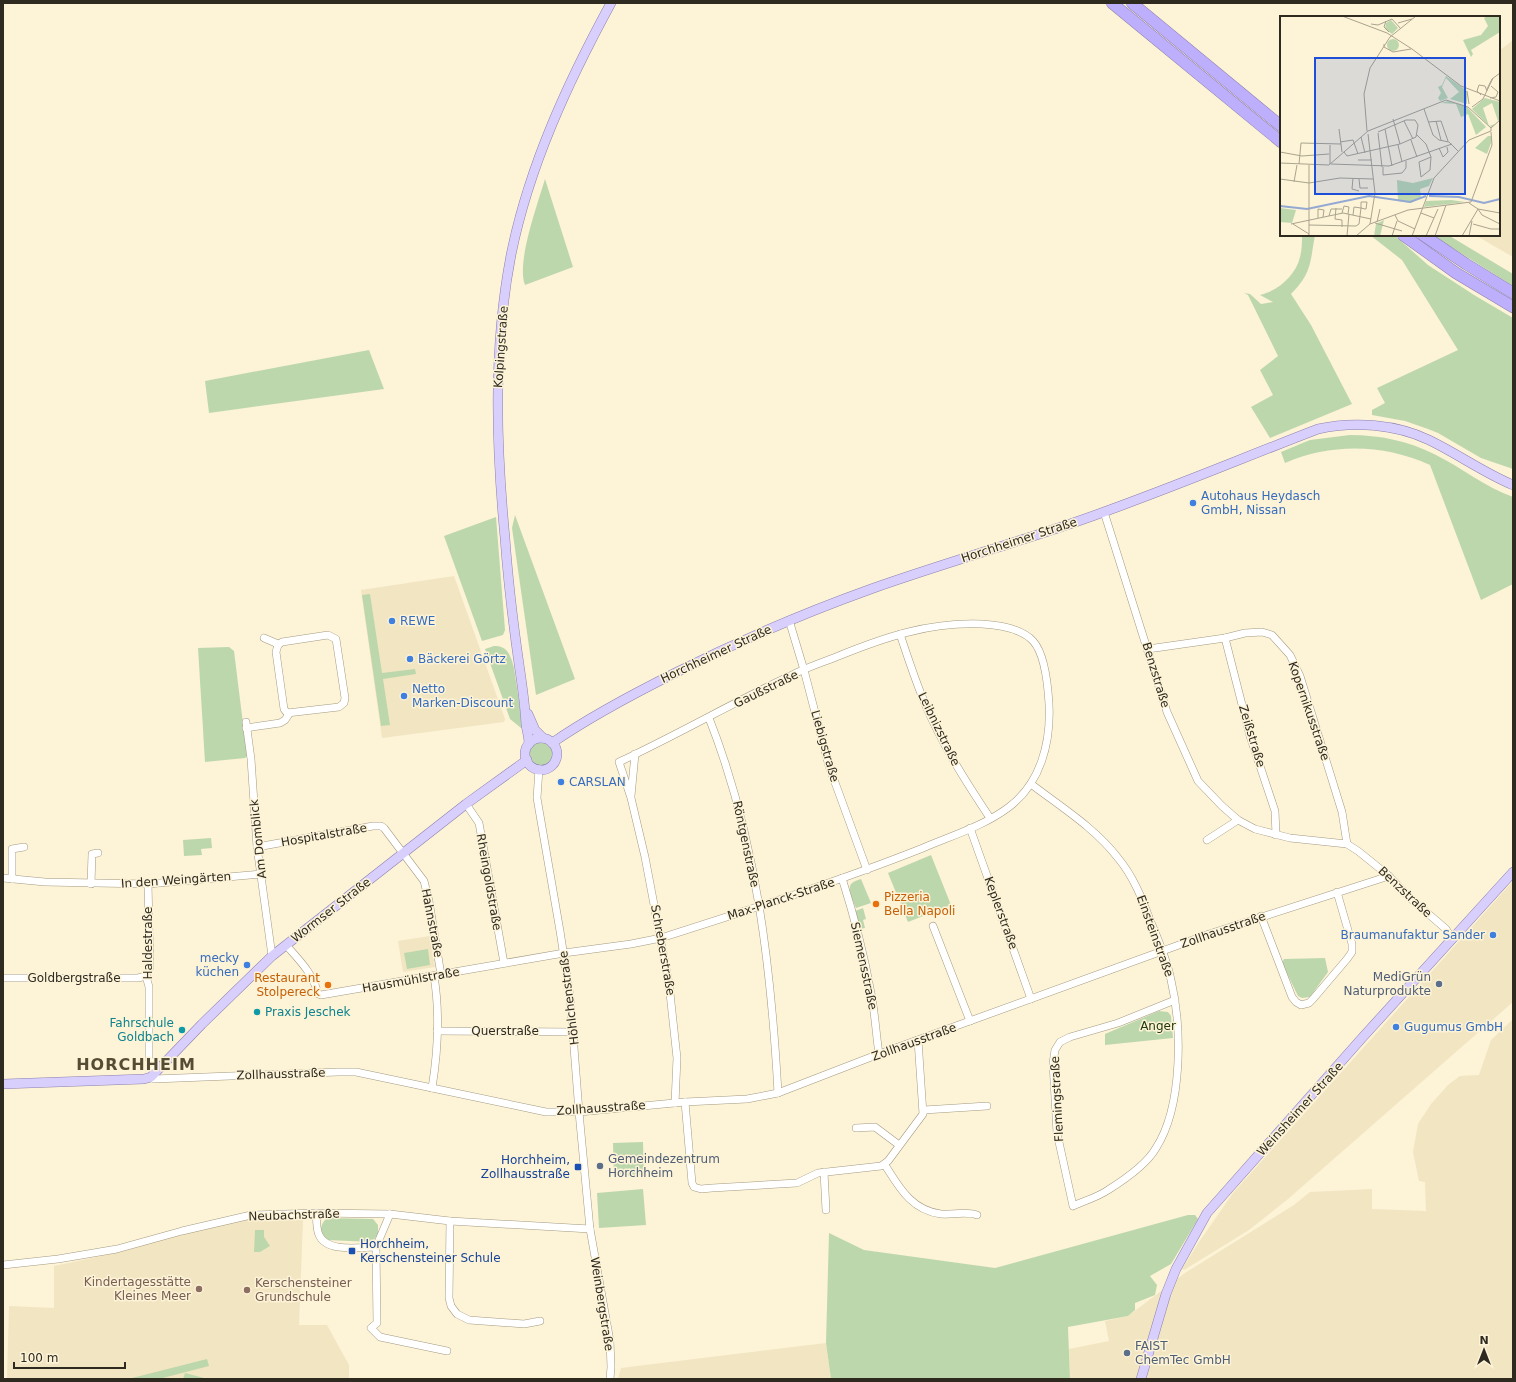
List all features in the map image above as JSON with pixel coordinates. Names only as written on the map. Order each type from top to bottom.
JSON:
[{"type":"highway","points":[[1112,3],[1280,141]]},
{"type":"highway","points":[[1132,3],[1280,125]]},
{"type":"highway","points":[[1404,236],[1456,273],[1513,307]]},
{"type":"highway","points":[[1425,236],[1513,293]]},
{"type":"main road","name":"Kolpingstraße","points":[[529,744],[526,709],[510,590],[498,456],[498,362],[504,295],[512,253],[530,184],[542,151],[560,107],[592,38],[611,3]]},
{"type":"main road","name":"Horchheimer Straße","points":[[552,743],[577,725],[635,692],[724,648],[789,620],[872,589],[1104,512],[1168,489],[1318,430],[1342,426],[1383,426],[1415,434],[1513,485]]},
{"type":"main road","name":"Horchheimer Straße","points":[[1499,477],[1513,480]]},
{"type":"main road","name":"Kolpingstraße","points":[[526,709],[535,730],[543,738]]},
{"type":"main road","points":[[543,738],[552,743],[556,751],[554,761],[546,768],[539,769],[532,767],[527,760],[526,752],[529,744],[536,739],[543,738]]},
{"type":"main road","name":"Wormser Straße","points":[[154,1074],[202,1024],[286,944],[466,804],[527,760]]},
{"type":"main road","name":"Weinsheimer Straße","points":[[1141,1379],[1166,1294],[1176,1269],[1207,1213],[1362,1038],[1513,872]]},
{"type":"main road","points":[[3,1084],[144,1080],[154,1074]]},
{"type":"street","name":"Benzstraße","points":[[1104,512],[1167,712],[1198,781],[1238,820],[1255,829],[1290,838],[1347,844],[1389,876],[1411,899],[1446,929],[1452,940]]},
{"type":"street","name":"Liebigstraße","points":[[789,620],[804,670],[829,766],[867,870]]},
{"type":"street","name":"Gaußstraße","points":[[636,754],[709,718],[792,674],[854,650],[900,634],[937,625],[988,624],[1012,629],[1028,637],[1035,643],[1040,653],[1046,678],[1049,717],[1047,743],[1044,757],[1031,784]]},
{"type":"street","name":"Kopernikusstraße","points":[[1148,649],[1225,638],[1245,633],[1262,632],[1272,635],[1290,655],[1300,676],[1342,812],[1347,844]]},
{"type":"street","name":"Leibnizstraße","points":[[900,634],[926,706],[968,786],[990,818]]},
{"type":"street","points":[[264,638],[278,644],[282,642],[328,635],[336,638],[345,698],[344,703],[340,707],[289,714],[286,712],[284,709],[276,652],[278,644]]},
{"type":"street","name":"Zeißstraße","points":[[1225,638],[1250,736],[1275,811],[1276,835]]},
{"type":"street","name":"Am Domblick","points":[[272,956],[257,847],[251,759],[246,725],[280,723],[285,720],[289,714]]},
{"type":"street","name":"Röntgenstraße","points":[[709,718],[738,803],[755,878],[771,994],[778,1093]]},
{"type":"street","name":"Schreberstraße","points":[[631,798],[636,754]]},
{"type":"street","name":"Schreberstraße","points":[[636,754],[619,762],[631,798],[645,857],[671,997],[677,1058],[675,1103]]},
{"type":"street","name":"Höhlchenstraße","points":[[539,769],[537,798],[564,953],[574,1032],[579,1112],[590,1229]]},
{"type":"street","name":"Max-Planck-Straße","points":[[564,953],[631,944],[661,938],[867,870],[970,828],[990,818],[1020,798],[1031,784]]},
{"type":"street","name":"Einsteinstraße","points":[[1031,784],[1086,825],[1111,849],[1119,859],[1136,887],[1168,966],[1175,1000],[1179,1067],[1173,1102],[1164,1134],[1156,1150],[1142,1165],[1108,1190],[1073,1206]]},
{"type":"street","name":"Rheingoldstraße","points":[[466,804],[478,823],[504,963]]},
{"type":"street","points":[[1206,840],[1238,820]]},
{"type":"street","name":"Hospitalstraße","points":[[257,847],[377,826],[384,828],[404,853]]},
{"type":"street","name":"Keplerstraße","points":[[970,828],[1031,999]]},
{"type":"street","points":[[12,879],[12,849],[24,847]]},
{"type":"street","name":"Hahnstraße","points":[[404,853],[424,881],[429,901],[438,975],[436,1053],[432,1088]]},
{"type":"street","points":[[91,884],[92,854],[98,854]]},
{"type":"street","name":"In den Weingärten","points":[[3,878],[91,884],[148,884],[261,874]]},
{"type":"street","name":"Zollhausstraße","points":[[154,1074],[154,1079],[356,1072],[546,1112],[579,1112],[685,1102],[747,1099],[778,1093],[879,1054],[1209,934],[1389,876]]},
{"type":"street","name":"Siemensstraße","points":[[842,878],[864,958],[871,995],[879,1054]]},
{"type":"street","name":"Haldestraße","points":[[148,884],[150,967],[146,976],[149,987],[149,1059],[154,1074]]},
{"type":"street","points":[[1261,916],[1292,997],[1301,1005],[1309,1003],[1352,952],[1352,944],[1337,892]]},
{"type":"street","name":"Zollhausstraße","points":[[933,926],[970,1021]]},
{"type":"street","name":"Hausmühlstraße","points":[[286,944],[314,980],[319,995],[564,953]]},
{"type":"street","name":"Goldbergstraße","points":[[3,978],[138,978],[146,976]]},
{"type":"street","name":"Flemingstraße","points":[[1073,1206],[1056,1133],[1053,1063],[1055,1050],[1060,1042],[1118,1023],[1175,1000]]},
{"type":"street","name":"Querstraße","points":[[437,1031],[574,1032]]},
{"type":"street","points":[[685,1102],[692,1183],[694,1187],[701,1189],[797,1183],[812,1175],[824,1172],[885,1165],[923,1114],[924,1110],[918,1040]]},
{"type":"street","points":[[924,1110],[987,1106]]},
{"type":"street","points":[[856,1128],[875,1127],[899,1145]]},
{"type":"street","points":[[885,1165],[914,1204],[940,1214],[967,1213],[977,1215]]},
{"type":"street","points":[[824,1172],[826,1210]]},
{"type":"street","points":[[316,1213],[318,1232],[327,1244],[333,1247],[376,1247]]},
{"type":"street","name":"Neubachstraße","points":[[3,1265],[58,1260],[117,1249],[247,1216],[316,1213],[390,1214],[450,1221],[590,1229]]},
{"type":"street","points":[[390,1214],[376,1247],[376,1323],[371,1328],[380,1337],[447,1351]]},
{"type":"street","points":[[450,1221],[449,1298],[451,1306],[457,1314],[469,1320],[524,1324],[540,1321]]},
{"type":"street","name":"Weinbergstraße","points":[[590,1229],[610,1342],[610,1379]]},
{"type":"shaded area","points":[[1513,40],[1513,257],[1477,236],[1500,236],[1500,50]]},
{"type":"shaded area","points":[[454,576],[505,719],[504,722],[382,738],[361,590]]},
{"type":"shaded area","points":[[1513,881],[1513,1002],[1288,1199],[1249,1230],[1184,1270],[1182,1269],[1233,1193]]},
{"type":"shaded area","points":[[430,936],[435,967],[403,972],[398,941]]},
{"type":"shaded area","points":[[1513,1019],[1513,1379],[1070,1379],[1069,1349],[1109,1341],[1105,1321],[1128,1316],[1185,1273],[1294,1205],[1310,1192],[1372,1189],[1372,1209],[1426,1211],[1425,1182],[1419,1181],[1413,1152],[1418,1124],[1431,1104],[1448,1085],[1460,1076],[1479,1075],[1491,1040]]},
{"type":"shaded area","points":[[252,1219],[303,1220],[299,1325],[327,1325],[349,1365],[349,1379],[7,1379],[9,1306],[54,1308],[54,1266],[120,1252],[214,1225]]},
{"type":"shaded area","points":[[826,1343],[831,1379],[618,1379],[621,1368]]},
{"type":"green space","points":[[545,179],[573,267],[525,285],[523,263],[533,217]]},
{"type":"green space","points":[[1302,236],[1315,236],[1311,260],[1307,273],[1298,287],[1291,294],[1311,325],[1352,404],[1270,438],[1251,407],[1273,395],[1260,370],[1278,356],[1248,295],[1244,293],[1250,294],[1261,304],[1273,302],[1260,295],[1280,286],[1290,276],[1298,264],[1302,246]]},
{"type":"green space","points":[[1371,236],[1395,236],[1428,265],[1513,318],[1513,469],[1481,458],[1438,433],[1428,429],[1405,421],[1372,415],[1372,410],[1385,403],[1377,388],[1458,350],[1402,260]]},
{"type":"green space","points":[[1434,236],[1450,236],[1513,274],[1513,286]]},
{"type":"green space","points":[[369,350],[384,389],[209,413],[205,381]]},
{"type":"green space","points":[[1350,435],[1372,436],[1394,440],[1424,449],[1493,488],[1513,497],[1513,584],[1481,600],[1430,465],[1394,453],[1358,449],[1339,449],[1321,452],[1303,456],[1285,463],[1281,452],[1310,440]]},
{"type":"green space","points":[[515,515],[575,679],[536,695],[512,528]]},
{"type":"green space","points":[[496,517],[505,630],[503,635],[482,641],[444,536]]},
{"type":"green space","points":[[370,594],[382,673],[415,669],[416,674],[383,679],[390,725],[381,726],[362,595]]},
{"type":"green space","points":[[494,646],[503,647],[508,652],[512,660],[523,728],[510,719],[485,649]]},
{"type":"green space","points":[[229,647],[234,651],[247,756],[245,758],[205,762],[198,648]]},
{"type":"green space","points":[[541,742],[549,746],[553,754],[549,762],[541,766],[533,762],[529,754],[533,746]]},
{"type":"green space","points":[[211,838],[212,848],[201,849],[202,855],[184,856],[183,840]]},
{"type":"green space","points":[[931,855],[951,905],[908,922],[888,873]]},
{"type":"green space","points":[[861,879],[871,903],[856,908],[851,895],[850,885]]},
{"type":"green space","points":[[863,908],[866,919],[863,920],[865,928],[860,929],[855,911]]},
{"type":"green space","points":[[428,949],[430,965],[407,969],[404,953]]},
{"type":"green space","points":[[1325,958],[1328,972],[1310,997],[1302,998],[1298,996],[1282,963],[1284,959]]},
{"type":"green space","name":"Anger","points":[[1159,1011],[1168,1012],[1171,1016],[1173,1038],[1105,1045],[1105,1034]]},
{"type":"green space","points":[[643,1142],[644,1175],[614,1177],[613,1143]]},
{"type":"green space","points":[[643,1189],[646,1225],[599,1228],[597,1193]]},
{"type":"green space","points":[[1188,1215],[1195,1215],[1198,1219],[1171,1264],[1150,1276],[1157,1285],[1155,1295],[1135,1303],[1135,1310],[1128,1316],[1068,1327],[1070,1379],[831,1379],[826,1343],[829,1233],[864,1250],[995,1268]]},
{"type":"green space","points":[[327,1218],[373,1219],[378,1225],[378,1234],[372,1242],[327,1240],[322,1235],[321,1226]]},
{"type":"green space","points":[[255,1230],[264,1230],[264,1237],[270,1246],[260,1252],[254,1252]]},
{"type":"green space","points":[[207,1359],[209,1366],[159,1379],[128,1379]]},
{"type":"green space","points":[[185,1373],[208,1379],[183,1379]]},
{"type":"place","name":"Autohaus Heydasch GmbH, Nissan","points":[[1193,503]]},
{"type":"place","name":"REWE","points":[[392,621]]},
{"type":"place","name":"Bäckerei Görtz","points":[[410,659]]},
{"type":"place","name":"Netto Marken-Discount","points":[[404,696]]},
{"type":"place","name":"CARSLAN","points":[[561,782]]},
{"type":"place","name":"Pizzeria Bella Napoli","points":[[876,904]]},
{"type":"place","name":"Braumanufaktur Sander","points":[[1493,935]]},
{"type":"place","name":"mecky küchen","points":[[247,965]]},
{"type":"place","name":"MediGrün Naturprodukte","points":[[1439,984]]},
{"type":"place","name":"Restaurant Stolpereck","points":[[328,985]]},
{"type":"place","name":"Praxis Jeschek","points":[[257,1012]]},
{"type":"place","name":"Gugumus GmbH","points":[[1396,1027]]},
{"type":"place","name":"Fahrschule Goldbach","points":[[182,1030]]},
{"type":"place","name":"Gemeindezentrum Horchheim","points":[[600,1166]]},
{"type":"place","name":"Horchheim, Zollhausstraße","points":[[578,1167]]},
{"type":"place","name":"Horchheim, Kerschensteiner Schule","points":[[352,1251]]},
{"type":"place","name":"Kindertagesstätte Kleines Meer","points":[[199,1289]]},
{"type":"place","name":"Kerschensteiner Grundschule","points":[[247,1290]]},
{"type":"place","name":"FAIST ChemTec GmbH","points":[[1127,1353]]},
{"type":"district","name":"HORCHHEIM","points":[[136,1064]]}]
